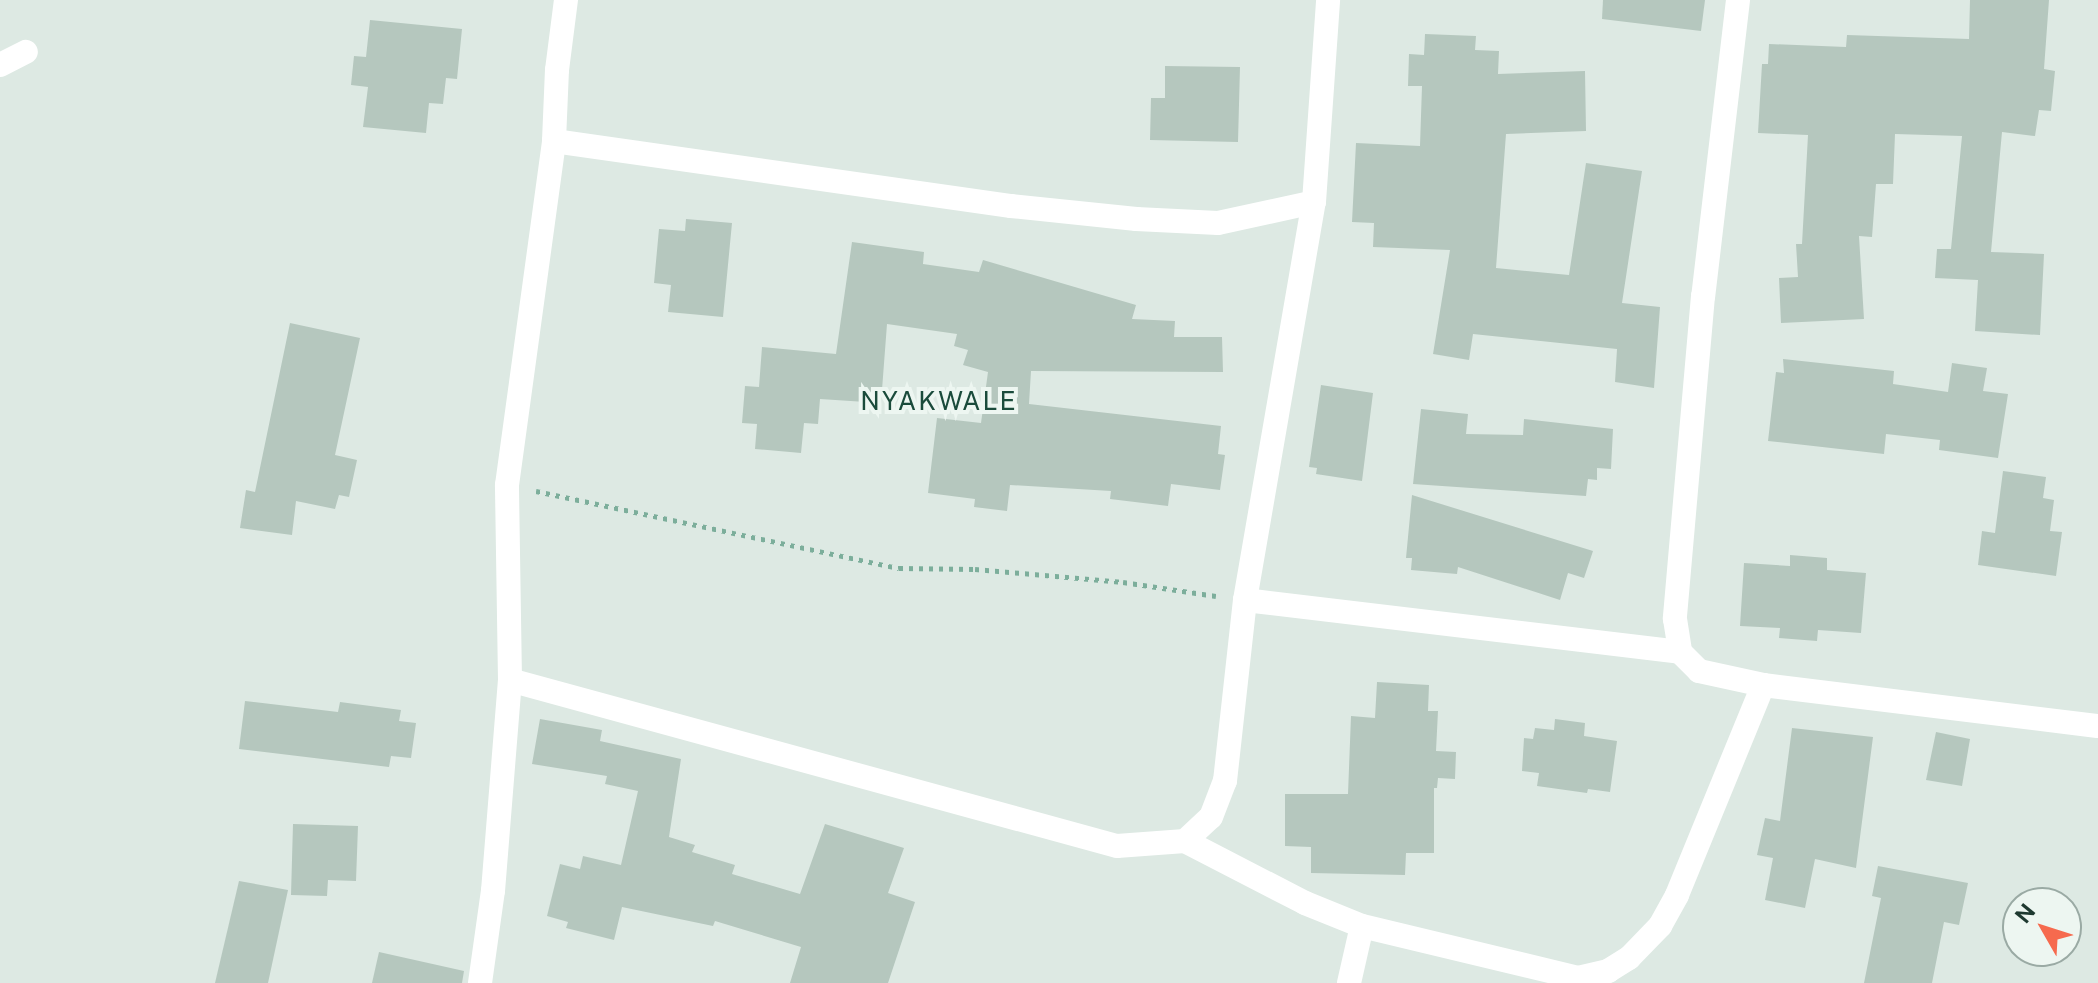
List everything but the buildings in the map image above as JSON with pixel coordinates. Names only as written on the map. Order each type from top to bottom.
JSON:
[{"type":"street","points":[[480,983],[493,891],[510,680],[507,485],[554,141],[557,70],[566,0]]},
{"type":"street","points":[[1185,841],[1211,817],[1225,781],[1245,600],[1314,202],[1328,0]]},
{"type":"street","points":[[1738,0],[1703,296],[1675,619],[1680,652],[1699,671],[1763,685],[2098,726]]},
{"type":"street","points":[[0,65],[26,52]]},
{"type":"street","points":[[554,141],[1011,206],[1136,219],[1218,223],[1314,202]]},
{"type":"street","points":[[1245,600],[1680,652]]},
{"type":"street","points":[[510,680],[1117,846],[1185,841],[1305,903],[1362,926],[1578,978],[1608,971],[1629,958],[1660,926],[1677,895],[1763,685]]},
{"type":"street","points":[[1349,983],[1362,926]]},
{"type":"path","points":[[507,485],[899,568],[975,569],[1108,581],[1245,600]]},
{"type":"district","name":"NYAKWALE","points":[[939,401]]}]
